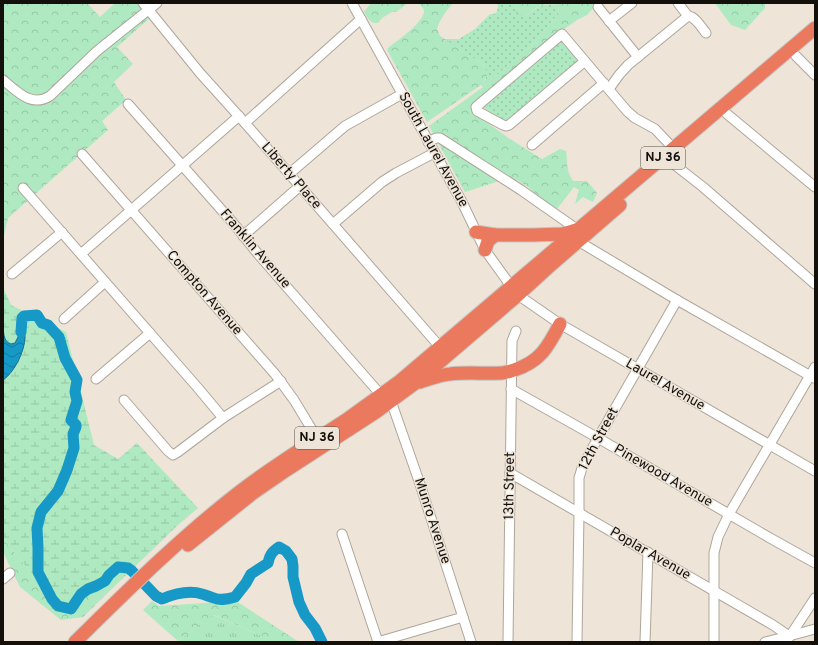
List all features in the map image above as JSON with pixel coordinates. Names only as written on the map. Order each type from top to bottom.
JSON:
[{"type":"highway","name":"NJ 36","points":[[673,155],[722,106],[815,28]]},
{"type":"highway","name":"NJ 36","points":[[88,642],[178,542],[266,472],[347,419],[414,384],[514,291],[578,236],[673,155],[727,114],[815,40]]},
{"type":"highway","points":[[476,232],[495,235],[563,234],[578,236]]},
{"type":"highway","points":[[485,250],[488,241],[495,235]]},
{"type":"highway","name":"NJ 36","points":[[75,642],[142,583],[253,493],[285,470],[376,412],[400,381],[440,347],[514,291]]},
{"type":"highway","points":[[414,384],[449,374],[504,373],[526,365],[541,355],[550,343],[560,324]]},
{"type":"street","points":[[3,80],[29,99],[35,101],[45,99],[146,6],[157,3]]},
{"type":"street","name":"South Laurel Avenue","points":[[352,3],[462,203],[485,250],[514,291]]},
{"type":"street","points":[[609,21],[632,3]]},
{"type":"street","points":[[678,3],[688,16],[694,18],[706,33]]},
{"type":"street","name":"Liberty Place","points":[[146,6],[182,52],[246,123],[440,347]]},
{"type":"street","points":[[598,7],[638,57]]},
{"type":"street","points":[[532,145],[606,86],[638,57],[688,16]]},
{"type":"street","points":[[246,123],[361,20]]},
{"type":"street","points":[[585,61],[509,126],[503,125],[477,111],[476,107],[562,34],[631,114],[635,118],[655,129],[673,155],[703,187],[815,284]]},
{"type":"street","points":[[796,56],[815,75]]},
{"type":"street","points":[[289,174],[345,126],[402,94]]},
{"type":"street","name":"Franklin Avenue","points":[[128,104],[386,398]]},
{"type":"street","points":[[727,114],[815,187]]},
{"type":"street","points":[[81,254],[239,116]]},
{"type":"street","points":[[428,142],[436,138],[440,138],[521,190],[578,236],[677,300],[814,372],[769,445],[720,532],[714,553],[714,642]]},
{"type":"street","points":[[333,224],[382,182],[434,153]]},
{"type":"street","name":"Compton Avenue","points":[[82,154],[281,381],[317,438]]},
{"type":"street","points":[[243,236],[300,186]]},
{"type":"street","points":[[23,188],[223,418]]},
{"type":"street","points":[[12,274],[62,232]]},
{"type":"street","points":[[64,319],[105,282]]},
{"type":"street","name":"Laurel Avenue","points":[[514,291],[560,324],[815,471]]},
{"type":"street","name":"12th Street","points":[[577,642],[578,500],[580,473],[598,438],[677,300]]},
{"type":"street","name":"13th Street","points":[[508,642],[511,371],[512,341],[516,331]]},
{"type":"street","points":[[96,379],[150,333]]},
{"type":"street","points":[[124,400],[168,452],[172,454],[178,452],[223,418],[281,381]]},
{"type":"street","name":"Pinewood Avenue","points":[[511,389],[815,563]]},
{"type":"street","name":"Munro Avenue","points":[[386,398],[420,484],[471,642]]},
{"type":"street","name":"Poplar Avenue","points":[[510,473],[773,625],[788,639]]},
{"type":"street","points":[[342,534],[377,639],[381,641],[463,617]]},
{"type":"street","points":[[645,642],[648,552]]},
{"type":"street","points":[[3,580],[10,572]]},
{"type":"street","points":[[788,639],[815,598]]},
{"type":"street","points":[[766,642],[788,639],[815,629]]},
{"type":"green space","points":[[3,3],[87,3],[100,17],[115,3],[140,3],[152,16],[117,47],[133,64],[114,82],[126,100],[102,121],[108,130],[8,218],[3,240]]},
{"type":"green space","points":[[371,3],[408,3],[396,12],[392,12],[382,18],[378,23],[373,23],[364,12]]},
{"type":"green space","points":[[418,3],[453,3],[444,15],[437,29],[440,36],[480,62],[485,67],[487,73],[487,76],[481,85],[427,122],[387,50],[420,20],[424,10]]},
{"type":"green space","points":[[496,3],[516,3],[515,6],[527,16],[538,7],[546,4],[559,7],[558,14],[532,45],[483,87],[481,85],[486,79],[484,65],[444,39],[459,39],[475,29],[490,14],[497,12],[498,6]]},
{"type":"green space","points":[[516,3],[598,3],[587,15],[564,29],[479,106],[481,118],[507,137],[542,159],[560,149],[566,151],[570,177],[573,181],[587,181],[597,193],[593,202],[583,197],[575,204],[579,190],[574,187],[556,210],[527,186],[517,180],[496,182],[465,192],[429,126],[483,87],[532,45],[558,14],[559,7],[553,4],[546,4],[539,6],[526,16],[519,17],[515,11]]},
{"type":"green space","points":[[715,3],[765,3],[765,8],[745,30],[731,25]]},
{"type":"green space","points":[[562,40],[579,61],[507,122],[484,108],[483,106]]},
{"type":"green space","points":[[3,287],[11,305],[66,332],[94,445],[118,459],[137,443],[198,508],[178,525],[122,579],[114,576],[63,605],[30,571],[3,539],[3,380],[15,367],[18,361],[24,344],[25,331],[22,319],[15,343],[8,343],[4,338]]},
{"type":"green space","points":[[3,539],[30,571],[63,604],[114,576],[122,579],[83,617],[61,620],[20,587],[3,552]]},
{"type":"green space","points":[[152,601],[159,606],[236,601],[299,642],[273,642],[214,615],[178,641],[143,610]]},
{"type":"green space","points":[[213,615],[273,641],[273,642],[177,642]]},
{"type":"water","points":[[22,318],[25,343],[15,367],[3,380],[3,323],[6,341],[11,344],[15,343],[18,337]]},
{"type":"waterway","points":[[21,332],[22,318],[24,316],[37,315],[42,323],[48,325],[59,337],[65,358],[77,380],[75,392],[77,401],[71,420],[76,425],[73,434],[74,448],[58,491],[41,512],[37,528],[38,572],[52,599],[58,606],[71,609],[81,594],[105,581],[118,567],[128,568],[156,596],[162,599],[177,594],[192,592],[217,599],[232,598],[235,597],[251,574],[268,563],[272,554],[279,547],[286,551],[292,559],[293,577],[299,602],[305,615],[315,628],[322,642]]}]
